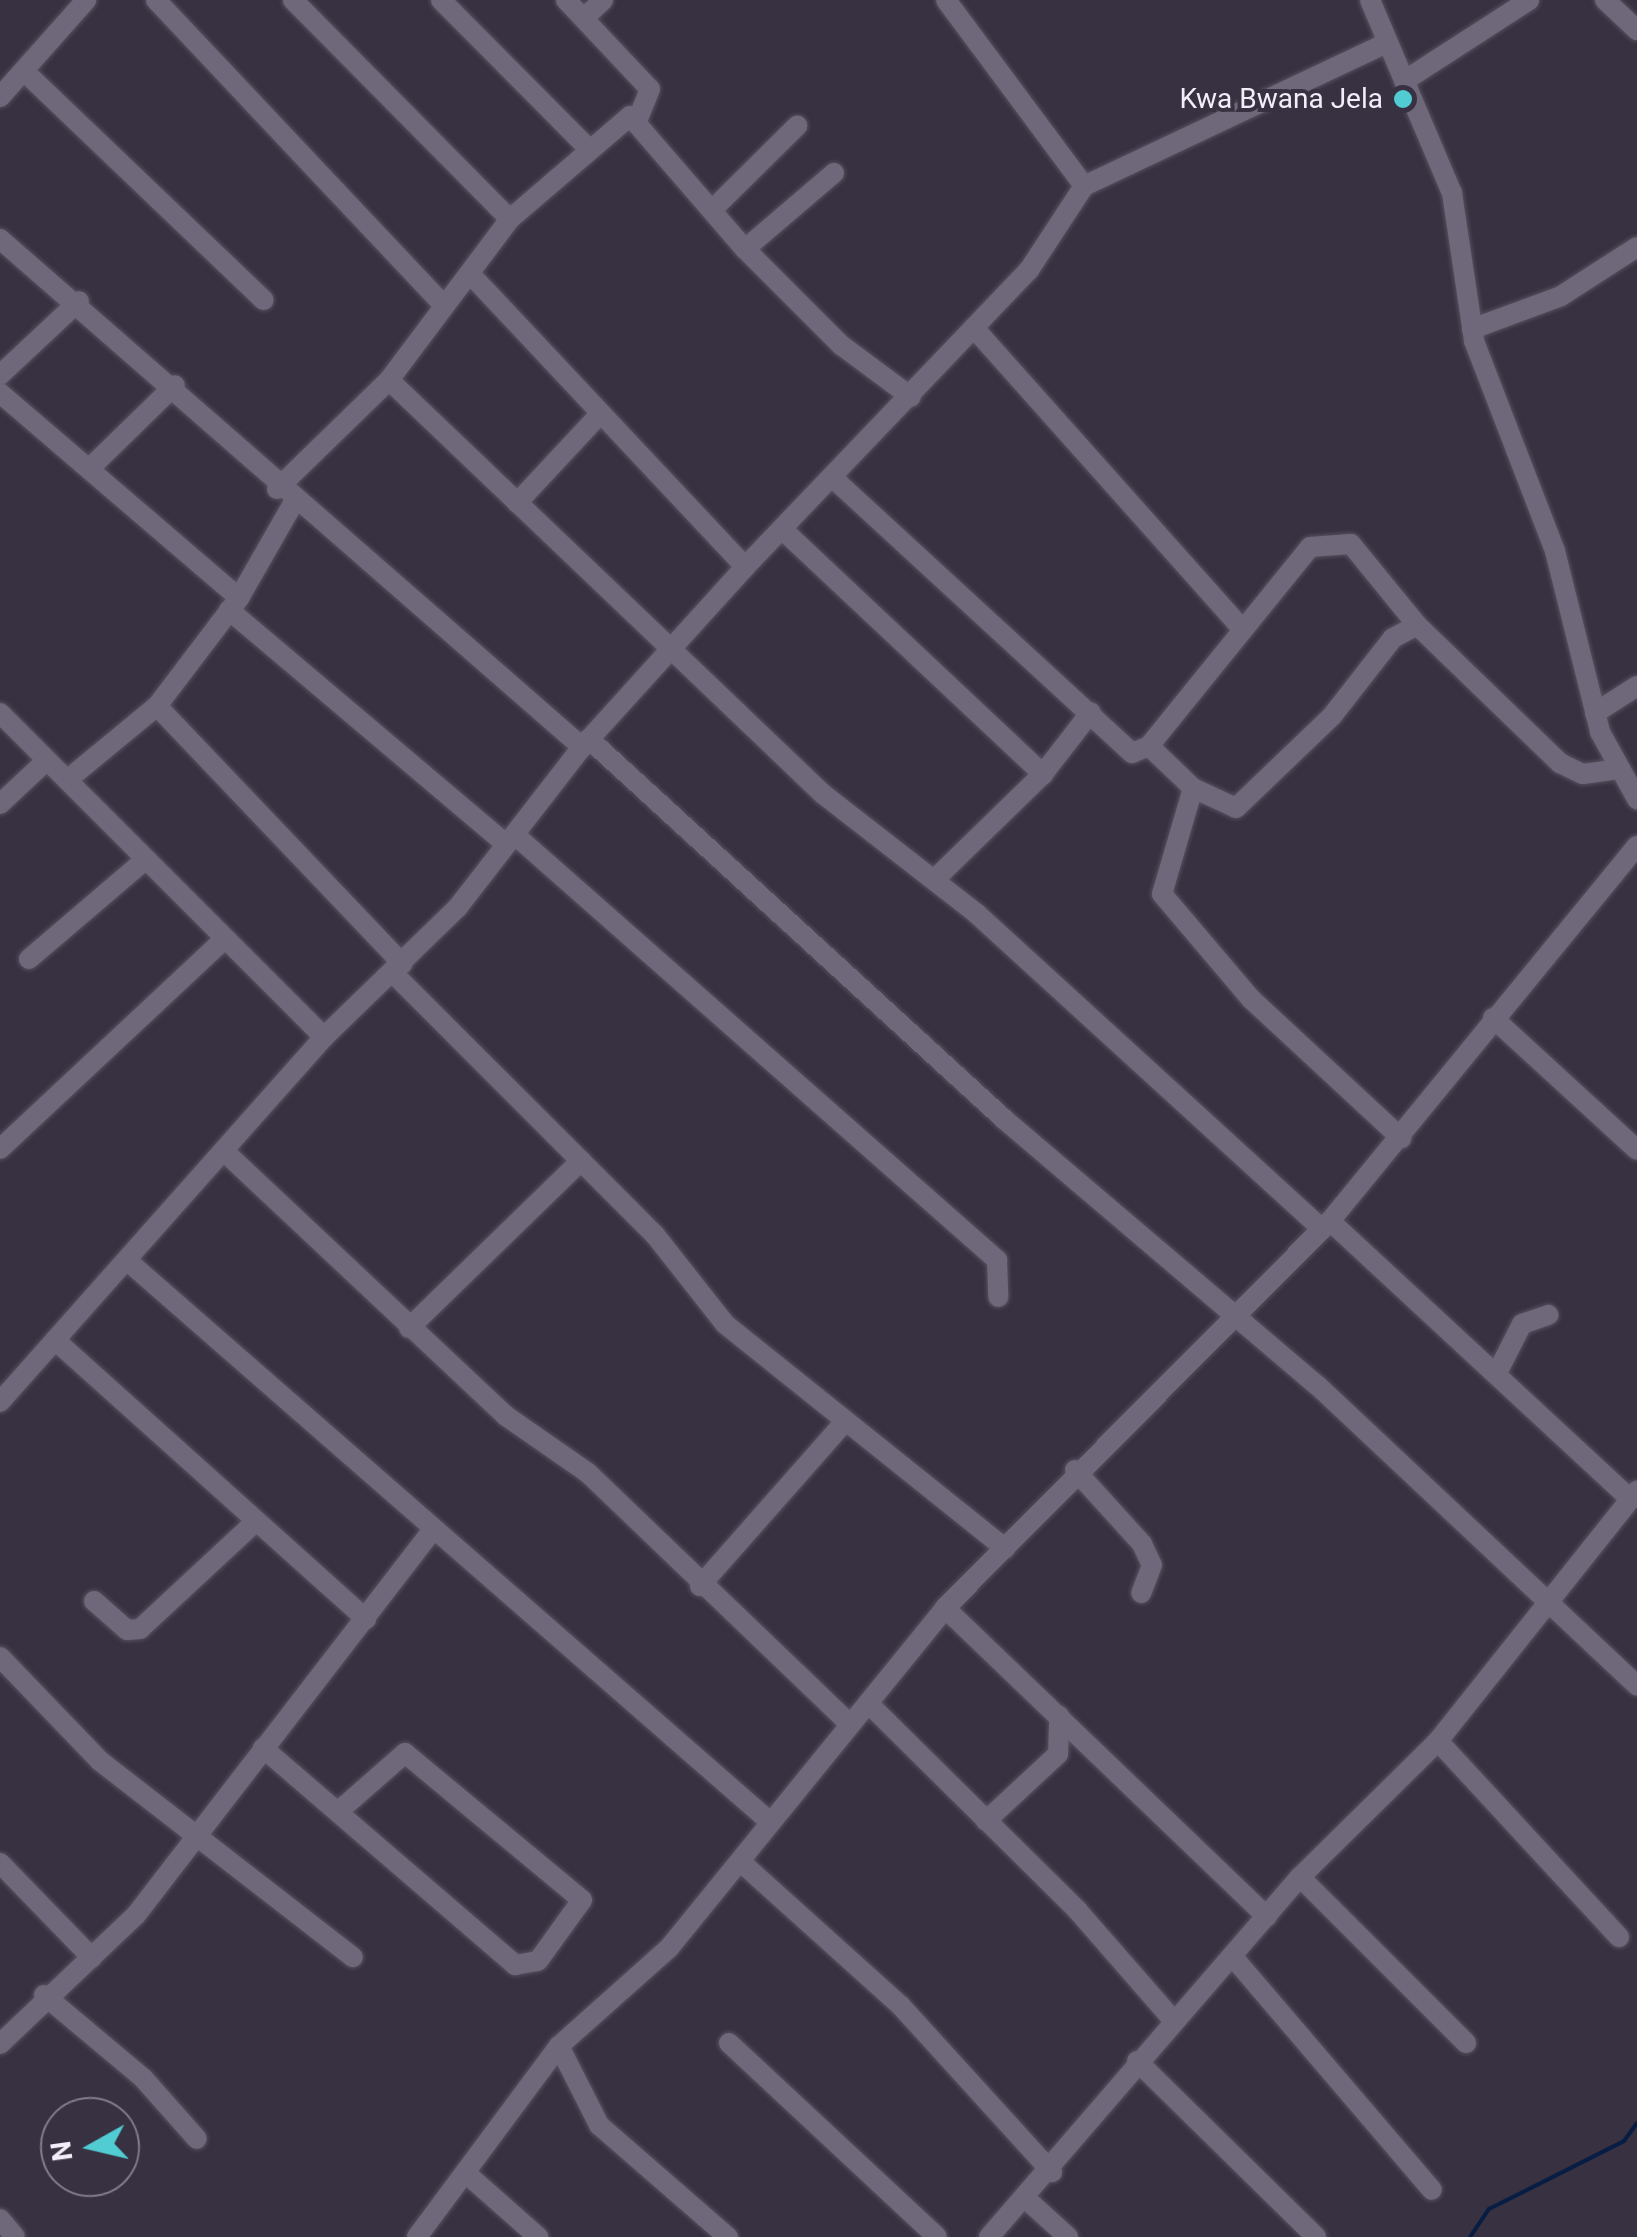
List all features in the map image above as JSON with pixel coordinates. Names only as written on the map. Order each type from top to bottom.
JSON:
[{"type":"street","points":[[0,97],[86,0]]},
{"type":"street","points":[[156,0],[444,306]]},
{"type":"street","points":[[292,0],[510,220]]},
{"type":"street","points":[[441,0],[589,149]]},
{"type":"street","points":[[72,776],[157,706],[234,604],[286,496],[389,380],[444,306],[474,278],[510,220],[589,149],[638,116],[650,89],[566,0]]},
{"type":"street","points":[[584,18],[604,0]]},
{"type":"street","points":[[946,0],[1084,186]]},
{"type":"street","points":[[1370,0],[1452,193],[1472,329],[1555,551],[1613,770],[1637,799]]},
{"type":"street","points":[[1404,81],[1530,0]]},
{"type":"street","points":[[1605,0],[1637,30]]},
{"type":"street","points":[[0,1401],[130,1264],[324,1037],[399,969],[510,839],[585,743],[1048,248],[1084,186],[1386,43]]},
{"type":"street","points":[[24,72],[264,300]]},
{"type":"street","points":[[638,116],[746,250],[841,345],[911,397]]},
{"type":"street","points":[[712,210],[798,126]]},
{"type":"street","points":[[746,250],[834,173]]},
{"type":"street","points":[[0,239],[79,301],[174,385],[286,496],[585,743],[1232,1319],[1317,1385],[1636,1686]]},
{"type":"street","points":[[1472,329],[1560,296],[1637,247]]},
{"type":"street","points":[[474,278],[746,567]]},
{"type":"street","points":[[0,376],[79,301]]},
{"type":"street","points":[[974,328],[1242,629]]},
{"type":"street","points":[[389,380],[824,794],[935,879],[1634,1495],[1438,1741],[1300,1877],[1268,1918],[1137,2061],[1052,2172],[989,2237]]},
{"type":"street","points":[[91,466],[174,385]]},
{"type":"street","points":[[0,393],[91,466],[234,604],[997,1260],[998,1297]]},
{"type":"street","points":[[517,503],[599,415]]},
{"type":"street","points":[[834,479],[1092,712],[1132,753],[1149,746],[1302,552],[1346,543],[1417,625],[1560,763],[1583,774],[1613,770]]},
{"type":"street","points":[[784,530],[1043,774]]},
{"type":"street","points":[[1149,746],[1193,788],[1236,808],[1332,716],[1393,638],[1417,625]]},
{"type":"street","points":[[1595,713],[1637,686]]},
{"type":"street","points":[[157,706],[399,969],[655,1235],[689,1289],[843,1424],[1005,1548]]},
{"type":"street","points":[[0,712],[47,760],[72,776],[221,942],[324,1037]]},
{"type":"street","points":[[935,879],[1043,774],[1092,712]]},
{"type":"street","points":[[0,804],[47,760]]},
{"type":"street","points":[[1193,788],[1162,894],[1252,999],[1400,1138]]},
{"type":"street","points":[[417,2237],[468,2175],[560,2046],[669,1948],[741,1862],[848,1722],[946,1608],[1075,1470],[1326,1225],[1637,846]]},
{"type":"street","points":[[28,959],[146,860]]},
{"type":"street","points":[[0,1149],[221,942]]},
{"type":"street","points":[[1493,1018],[1637,1150]]},
{"type":"street","points":[[227,1154],[506,1416],[588,1473],[700,1586],[848,1722]]},
{"type":"street","points":[[409,1328],[581,1161]]},
{"type":"street","points":[[130,1264],[769,1821]]},
{"type":"street","points":[[1497,1373],[1522,1324],[1548,1314]]},
{"type":"street","points":[[55,1340],[366,1619]]},
{"type":"street","points":[[700,1586],[843,1424]]},
{"type":"street","points":[[1075,1470],[1142,1544],[1152,1565],[1141,1593]]},
{"type":"street","points":[[94,1601],[140,1630],[255,1522]]},
{"type":"street","points":[[0,2044],[44,1995],[92,1958],[199,1830],[433,1530]]},
{"type":"street","points":[[946,1608],[1268,1918]]},
{"type":"street","points":[[0,1656],[100,1761],[199,1830],[353,1957]]},
{"type":"street","points":[[868,1703],[986,1821],[1173,2020]]},
{"type":"street","points":[[986,1821],[1061,1749],[1058,1716]]},
{"type":"street","points":[[1438,1741],[1619,1937]]},
{"type":"street","points":[[1042,1768],[1067,1764],[1088,1745]]},
{"type":"street","points":[[263,1748],[515,1966],[538,1961],[582,1900],[405,1753],[339,1812]]},
{"type":"street","points":[[0,1862],[92,1958]]},
{"type":"street","points":[[741,1862],[900,2006],[1052,2172]]},
{"type":"street","points":[[1300,1877],[1466,2043]]},
{"type":"street","points":[[1233,1957],[1432,2190]]},
{"type":"street","points":[[44,1995],[135,2070],[197,2138]]},
{"type":"street","points":[[730,2043],[937,2237]]},
{"type":"street","points":[[560,2046],[599,2125],[728,2237]]},
{"type":"street","points":[[1137,2061],[1316,2237]]},
{"type":"street","points":[[468,2175],[538,2237]]},
{"type":"street","points":[[1025,2198],[1068,2237]]},
{"type":"street","points":[[0,2219],[15,2237]]},
{"type":"waterway","points":[[1470,2237],[1489,2209],[1624,2141],[1637,2123]]},
{"type":"place","name":"Kwa Bwana Jela","points":[[1403,99]]}]
